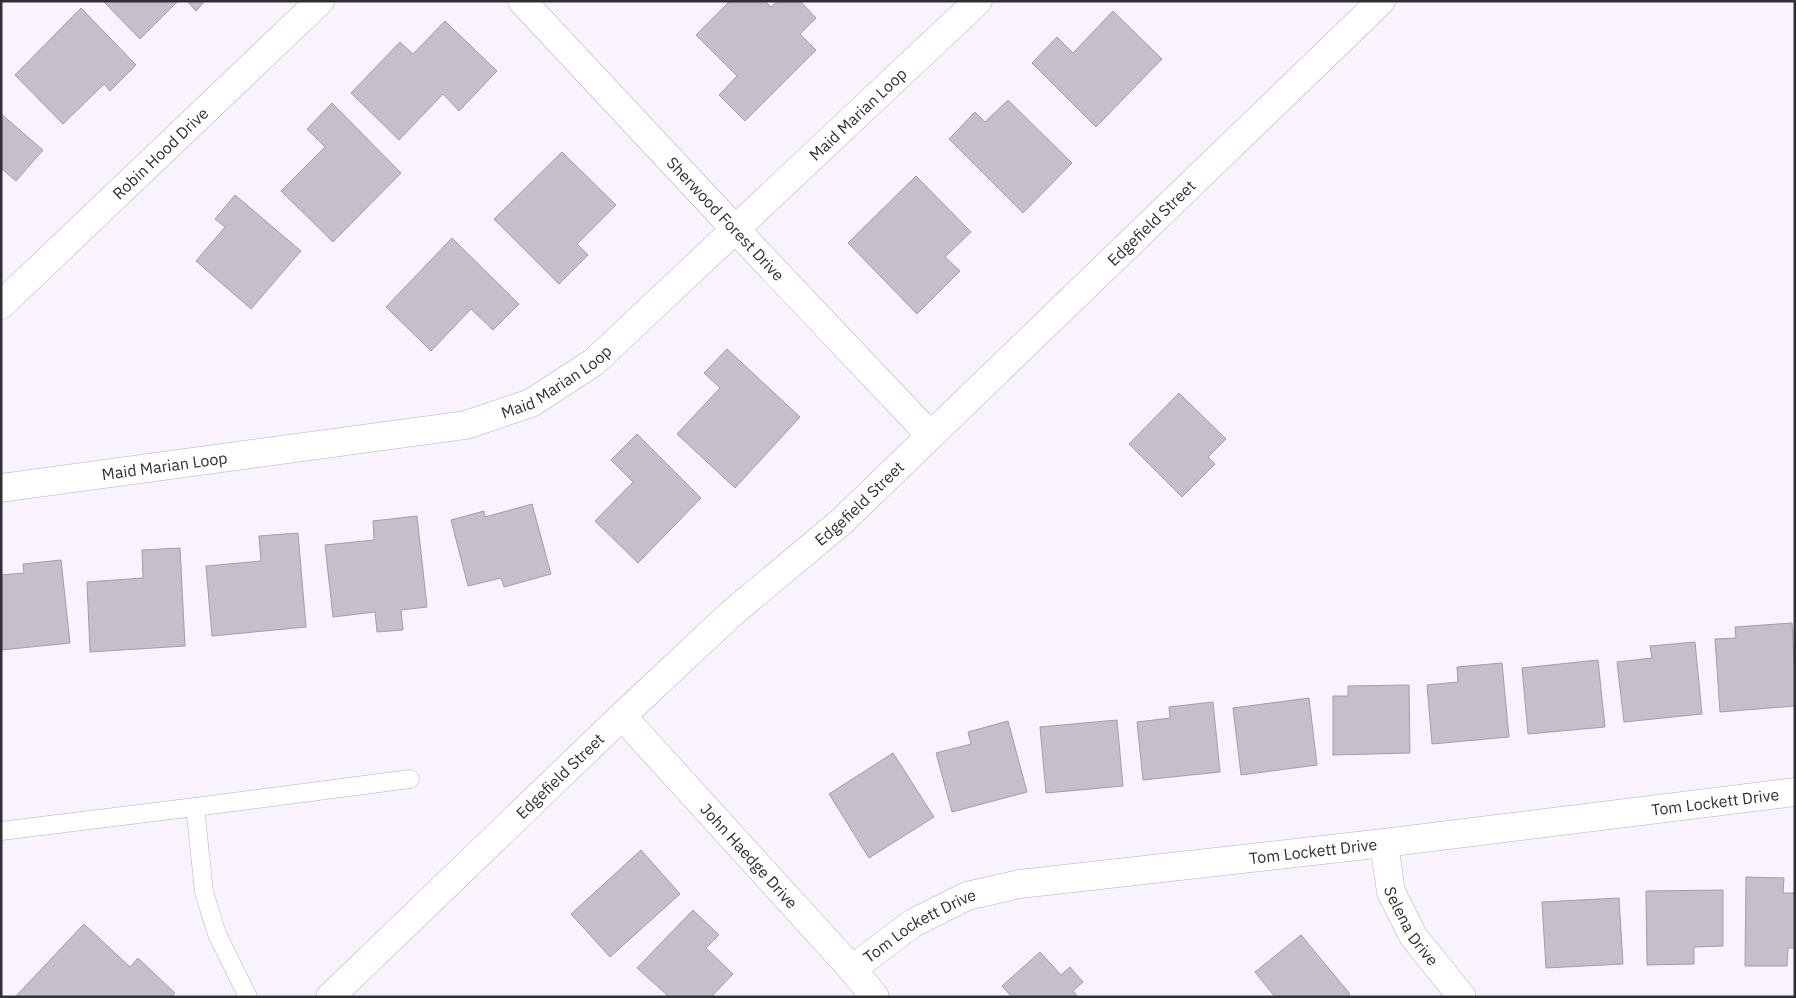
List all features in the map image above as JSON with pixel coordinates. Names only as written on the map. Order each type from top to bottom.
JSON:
[{"type":"street","name":"Robin Hood Drive","points":[[1,305],[320,1]]},
{"type":"street","name":"Sherwood Forest Drive","points":[[522,1],[930,435]]},
{"type":"street","name":"Maid Marian Loop","points":[[1,488],[466,425],[531,403],[594,362],[978,1]]},
{"type":"street","name":"Edgefield Street","points":[[330,997],[622,716],[732,613],[841,522],[1381,1]]},
{"type":"street","name":"John Haedge Drive","points":[[622,716],[852,969],[875,997]]},
{"type":"street","name":"Tom Lockett Drive","points":[[852,969],[913,923],[967,896],[1020,884],[1384,843],[1795,792]]},
{"type":"street","name":"Selena Drive","points":[[1384,843],[1391,892],[1413,936],[1462,997]]},
{"type":"lane","points":[[1,831],[410,780]]},
{"type":"lane","points":[[196,807],[204,892],[217,934],[248,997]]},
{"type":"building","points":[[103,1],[178,1],[140,39]]},
{"type":"building","points":[[187,1],[205,1],[196,11]]},
{"type":"building","points":[[730,1],[765,1],[771,7],[778,1],[800,1],[816,18],[800,34],[816,50],[745,121],[719,95],[737,76],[696,35]]},
{"type":"building","points":[[81,8],[136,65],[110,91],[104,84],[63,124],[15,75]]},
{"type":"building","points":[[1113,11],[1162,59],[1096,127],[1032,63],[1057,37],[1073,53]]},
{"type":"building","points":[[445,21],[497,71],[459,111],[443,94],[399,140],[351,93],[400,42],[413,54]]},
{"type":"building","points":[[1008,100],[1072,163],[1023,213],[949,139],[975,112],[985,122]]},
{"type":"building","points":[[332,103],[401,173],[333,242],[281,191],[325,147],[307,129]]},
{"type":"building","points":[[1,114],[43,150],[16,181],[1,168]]},
{"type":"building","points":[[562,152],[616,205],[577,244],[588,255],[559,284],[494,219]]},
{"type":"building","points":[[916,176],[971,232],[945,257],[960,271],[917,314],[848,243]]},
{"type":"building","points":[[235,195],[301,251],[251,309],[196,261],[225,227],[215,219]]},
{"type":"building","points":[[452,238],[519,304],[493,330],[471,309],[431,351],[386,307]]},
{"type":"building","points":[[727,349],[800,417],[735,488],[677,434],[720,388],[704,373]]},
{"type":"building","points":[[1179,393],[1226,439],[1208,457],[1215,464],[1182,497],[1129,444]]},
{"type":"building","points":[[637,434],[701,498],[638,563],[595,521],[633,482],[611,460]]},
{"type":"building","points":[[532,504],[551,574],[504,587],[501,578],[468,586],[451,520],[484,511],[485,517]]},
{"type":"building","points":[[417,516],[427,607],[401,610],[403,630],[377,632],[375,612],[333,617],[325,545],[374,540],[373,521]]},
{"type":"building","points":[[298,533],[306,627],[212,636],[206,566],[261,561],[259,536]]},
{"type":"building","points":[[180,548],[185,646],[90,652],[87,582],[143,578],[142,550]]},
{"type":"building","points":[[61,560],[70,643],[1,650],[1,575],[24,573],[23,564]]},
{"type":"building","points":[[1792,623],[1795,706],[1720,712],[1715,639],[1736,638],[1735,627]]},
{"type":"building","points":[[1695,642],[1702,714],[1624,722],[1617,662],[1652,658],[1650,646]]},
{"type":"building","points":[[1598,660],[1605,727],[1528,734],[1522,668]]},
{"type":"building","points":[[1502,663],[1509,737],[1432,744],[1427,685],[1458,682],[1457,667]]},
{"type":"building","points":[[1409,685],[1410,753],[1333,755],[1333,696],[1348,696],[1348,686]]},
{"type":"building","points":[[1309,698],[1317,765],[1241,775],[1233,708]]},
{"type":"building","points":[[1213,702],[1220,772],[1143,780],[1137,722],[1170,718],[1169,707]]},
{"type":"building","points":[[1117,720],[1123,786],[1046,793],[1040,727]]},
{"type":"building","points":[[1008,721],[1027,792],[952,812],[936,753],[971,744],[968,732]]},
{"type":"building","points":[[893,753],[934,817],[869,858],[829,794]]},
{"type":"building","points":[[641,850],[680,894],[610,957],[571,914]]},
{"type":"building","points":[[1746,877],[1784,878],[1783,893],[1795,893],[1795,948],[1788,948],[1787,966],[1745,966]]},
{"type":"building","points":[[1723,890],[1723,946],[1694,947],[1694,964],[1647,965],[1646,891]]},
{"type":"building","points":[[1619,898],[1623,964],[1546,968],[1542,902]]},
{"type":"building","points":[[693,910],[719,935],[706,948],[733,974],[711,997],[666,997],[667,995],[637,968]]},
{"type":"building","points":[[84,924],[130,967],[138,958],[175,993],[171,997],[17,997]]},
{"type":"building","points":[[1301,935],[1350,994],[1347,997],[1275,997],[1255,972]]},
{"type":"building","points":[[1040,952],[1061,975],[1070,967],[1083,982],[1073,991],[1078,997],[1012,997],[1002,986]]}]
